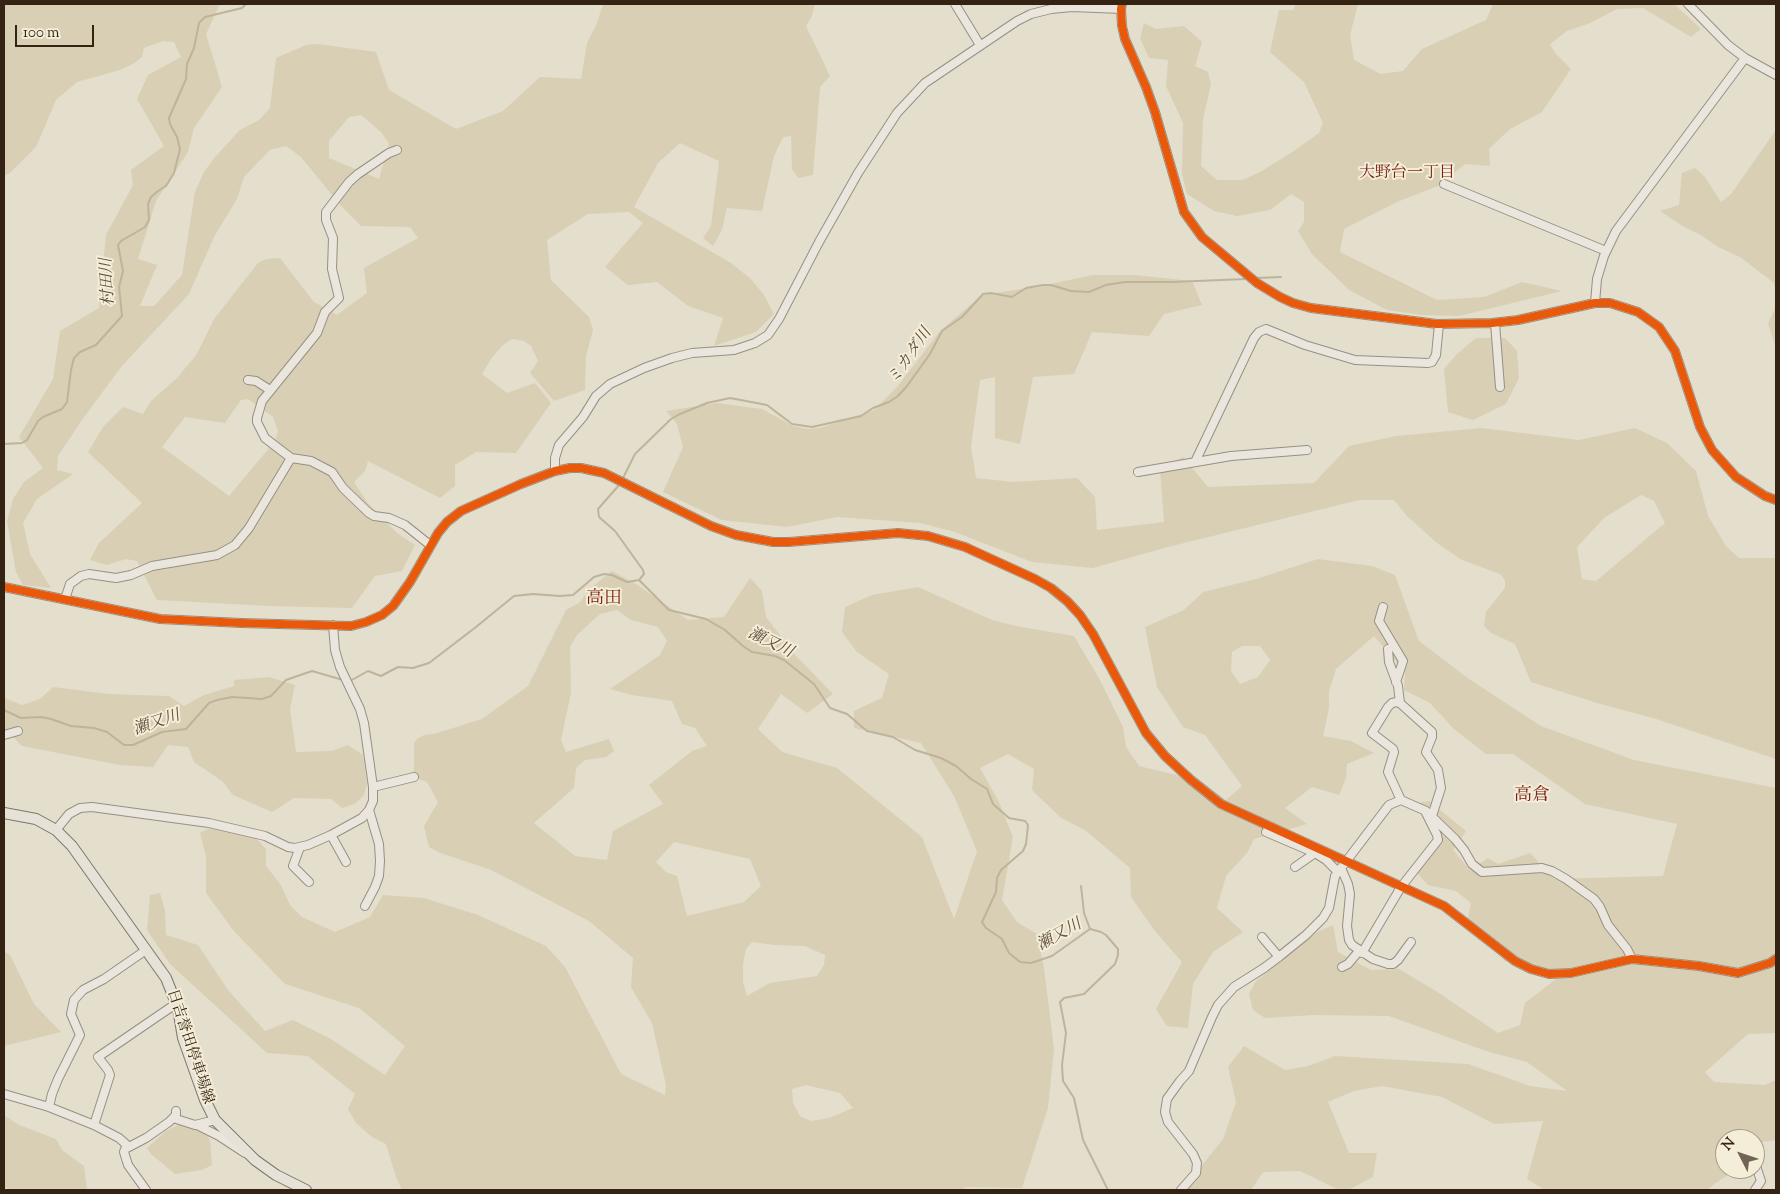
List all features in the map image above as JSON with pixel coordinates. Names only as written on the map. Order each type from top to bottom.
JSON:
[{"type":"main road","name":"日吉誉田停車場線","points":[[4,814],[36,818],[56,830],[79,855],[166,978],[177,1003],[183,1038],[214,1120],[249,1154],[276,1174],[306,1190]]},
{"type":"street","points":[[955,4],[980,45]]},
{"type":"street","points":[[1688,4],[1728,45],[1745,58],[1776,75]]},
{"type":"street","points":[[555,471],[554,458],[558,445],[583,417],[596,396],[610,384],[644,368],[672,358],[692,353],[734,350],[754,343],[768,334],[779,319],[858,173],[897,113],[925,83],[980,45],[1031,14],[1072,7],[1122,6],[1122,26],[1125,39],[1155,112],[1180,203],[1190,222],[1202,237],[1257,283],[1268,291],[1293,303],[1330,311],[1438,324],[1495,323],[1551,314],[1594,303],[1610,303],[1626,307],[1643,315],[1659,327],[1675,351],[1700,427],[1712,450],[1736,477],[1765,496],[1776,500]]},
{"type":"street","points":[[1594,303],[1597,280],[1606,251],[1616,231],[1745,58]]},
{"type":"street","points":[[397,150],[377,161],[349,182],[326,212],[326,220],[333,238],[332,270],[339,298],[324,312],[316,333],[270,390],[260,406],[257,418],[258,426],[265,438],[291,458],[311,461],[326,468],[332,472],[345,490],[369,513],[374,516],[389,518],[405,526],[430,545]]},
{"type":"street","points":[[1444,184],[1606,251]]},
{"type":"street","points":[[1495,323],[1500,387]]},
{"type":"street","points":[[1196,462],[1254,338],[1259,332],[1266,329],[1305,345],[1356,360],[1428,363],[1432,362],[1436,355],[1438,324]]},
{"type":"street","points":[[248,380],[256,381],[270,390]]},
{"type":"street","points":[[1138,472],[1239,456],[1307,450]]},
{"type":"street","points":[[65,599],[70,584],[81,576],[89,574],[116,578],[131,575],[152,566],[218,555],[235,545],[249,528],[291,458]]},
{"type":"street","points":[[4,587],[160,619],[250,624],[351,626],[366,622],[387,610],[401,596],[430,545],[447,522],[461,511],[555,471],[582,468],[604,473],[711,526],[736,535],[773,542],[898,533],[928,536],[965,547],[1034,579],[1051,588],[1067,601],[1080,615],[1093,634],[1146,733],[1165,756],[1221,804],[1341,867],[1350,894],[1346,926],[1349,940],[1361,952],[1382,963],[1394,964],[1412,942]]},
{"type":"street","points":[[1383,607],[1380,624],[1403,661],[1396,682]]},
{"type":"street","points":[[56,830],[70,814],[80,808],[92,807],[209,823],[265,836],[288,847],[300,847],[331,835],[362,818],[369,810],[373,801],[373,787],[364,723],[335,650],[334,625]]},
{"type":"street","points":[[1388,649],[1389,662],[1396,682],[1400,704]]},
{"type":"street","points":[[1342,967],[1361,952],[1401,887],[1438,840],[1435,830],[1426,815],[1429,814],[1441,788],[1438,770],[1426,752],[1432,732],[1400,704],[1392,703],[1372,733],[1393,749],[1394,752],[1388,772],[1401,800],[1429,814],[1459,844],[1472,864],[1482,872],[1542,868],[1552,871],[1586,892],[1600,907],[1608,925],[1627,949],[1632,959]]},
{"type":"street","points":[[4,735],[18,731]]},
{"type":"street","points":[[373,787],[414,777]]},
{"type":"street","points":[[1181,1190],[1196,1173],[1197,1163],[1193,1154],[1168,1122],[1165,1112],[1168,1099],[1180,1081],[1189,1072],[1218,1006],[1234,987],[1279,957],[1323,918],[1328,908],[1335,876],[1389,804],[1401,800]]},
{"type":"street","points":[[365,906],[379,876],[380,862],[378,844],[369,810]]},
{"type":"street","points":[[1266,832],[1341,867],[1401,887],[1444,906],[1514,961],[1531,969],[1549,974],[1570,973],[1632,959],[1738,972],[1770,963],[1776,959]]},
{"type":"street","points":[[331,835],[346,862]]},
{"type":"street","points":[[300,847],[293,866],[309,882]]},
{"type":"street","points":[[1294,867],[1314,853]]},
{"type":"street","points":[[1262,937],[1279,957]]},
{"type":"street","points":[[49,1107],[58,1079],[80,1035],[71,1014],[74,1000],[83,990],[108,976],[146,950]]},
{"type":"street","points":[[94,1125],[110,1075],[98,1057],[177,1003]]},
{"type":"street","points":[[4,1094],[49,1107],[94,1125],[119,1138],[128,1146]]},
{"type":"street","points":[[146,1190],[128,1165],[124,1152],[128,1146],[146,1138],[174,1114],[226,1140],[244,1153],[249,1154]]},
{"type":"street","points":[[197,1126],[214,1120]]},
{"type":"street","points":[[1755,1190],[1760,1179]]},
{"type":"shaded area","points":[[4,4],[220,4],[206,34],[222,87],[194,128],[188,152],[156,201],[138,259],[157,265],[140,306],[154,306],[182,275],[195,192],[204,172],[240,130],[259,120],[270,108],[276,58],[306,45],[318,44],[376,52],[389,90],[456,129],[503,111],[540,77],[581,79],[587,43],[597,23],[603,4],[815,4],[811,18],[806,26],[830,76],[820,87],[813,175],[798,178],[792,169],[791,136],[783,137],[774,156],[762,211],[727,208],[722,230],[713,246],[703,238],[711,226],[719,161],[680,143],[658,163],[634,207],[731,263],[751,279],[764,295],[774,314],[756,332],[714,346],[723,318],[688,306],[657,282],[628,285],[605,267],[643,223],[629,212],[588,214],[547,240],[551,280],[589,317],[593,330],[586,356],[585,390],[554,401],[530,373],[538,361],[531,346],[524,341],[512,339],[503,345],[491,359],[482,374],[507,393],[535,383],[551,403],[516,453],[476,452],[455,465],[455,486],[440,498],[368,461],[365,471],[354,482],[367,502],[397,533],[415,545],[402,571],[375,576],[352,608],[157,600],[137,561],[126,559],[107,565],[90,560],[99,543],[142,503],[88,452],[103,427],[123,407],[143,414],[151,401],[177,378],[197,354],[214,319],[258,263],[266,259],[280,258],[314,302],[337,315],[367,293],[364,268],[418,238],[410,227],[361,226],[341,206],[301,157],[286,146],[270,150],[244,177],[237,199],[214,237],[189,294],[121,367],[58,456],[57,470],[73,474],[37,499],[23,523],[30,554],[51,588],[23,585],[16,572],[7,521],[13,499],[24,482],[43,468],[19,437],[53,379],[60,331],[99,308],[106,235],[133,185],[131,170],[164,146],[137,99],[148,75],[181,57],[174,42],[163,41],[144,48],[142,57],[133,64],[120,70],[77,82],[56,100],[36,147],[10,173],[4,176]],"holes":[[[361,115],[382,133],[389,144],[379,179],[329,158],[329,141],[349,117]],[[248,399],[273,417],[278,431],[275,441],[229,496],[162,447],[185,417],[225,423],[241,400]]]},
{"type":"shaded area","points":[[1296,4],[1358,4],[1350,35],[1354,60],[1381,74],[1403,71],[1422,49],[1486,20],[1493,4],[1674,4],[1701,29],[1691,37],[1643,8],[1617,9],[1590,23],[1567,31],[1550,44],[1555,53],[1571,69],[1542,112],[1510,129],[1489,149],[1490,166],[1465,164],[1438,186],[1397,202],[1344,229],[1340,252],[1437,300],[1484,297],[1522,282],[1562,291],[1459,316],[1421,315],[1387,310],[1349,290],[1312,254],[1298,231],[1304,222],[1304,202],[1291,194],[1270,210],[1237,216],[1214,211],[1187,194],[1182,174],[1183,123],[1166,86],[1168,60],[1149,58],[1140,38],[1144,23],[1156,29],[1184,26],[1202,42],[1195,66],[1208,72],[1211,84],[1203,119],[1201,166],[1217,180],[1242,180],[1260,172],[1294,151],[1319,133],[1323,123],[1304,82],[1270,52],[1279,10],[1293,10]]},
{"type":"shaded area","points":[[1776,130],[1776,294],[1774,283],[1740,257],[1718,247],[1660,211],[1679,205],[1682,173],[1695,168],[1705,177],[1721,202],[1731,194]]},
{"type":"shaded area","points":[[1092,275],[1135,275],[1192,281],[1202,305],[1164,314],[1149,336],[1092,332],[1074,374],[1033,377],[1020,444],[995,438],[995,377],[980,380],[971,447],[976,478],[1013,482],[1077,478],[1095,497],[1097,530],[1164,522],[1160,468],[1183,457],[1208,487],[1314,483],[1349,446],[1396,436],[1481,428],[1579,440],[1635,428],[1667,443],[1696,471],[1708,516],[1726,546],[1739,558],[1776,558],[1776,759],[1653,718],[1531,682],[1515,644],[1491,633],[1484,626],[1486,612],[1505,588],[1505,580],[1500,574],[1462,560],[1437,543],[1407,516],[1394,500],[1359,500],[1168,547],[1093,568],[1032,562],[955,532],[920,523],[837,517],[787,527],[722,520],[663,492],[683,447],[677,424],[666,411],[717,403],[762,409],[793,426],[808,429],[820,428],[874,410],[897,387],[941,330],[982,295],[1042,286]],"holes":[[[1641,495],[1654,501],[1665,523],[1596,581],[1582,579],[1577,547],[1604,518]]]},
{"type":"shaded area","points":[[1776,298],[1776,348],[1768,323],[1774,311]]},
{"type":"shaded area","points":[[1476,338],[1505,338],[1517,351],[1519,378],[1506,404],[1473,420],[1448,412],[1444,369],[1457,354]]},
{"type":"shaded area","points":[[1318,559],[1372,566],[1395,575],[1419,641],[1469,679],[1541,726],[1634,760],[1776,788],[1776,1033],[1748,1034],[1705,1072],[1714,1082],[1765,1085],[1776,1080],[1776,1140],[1765,1142],[1765,1129],[1715,1129],[1715,1179],[1722,1179],[1708,1190],[1545,1190],[1527,1179],[1543,1121],[1494,1124],[1442,1097],[1382,1086],[1354,1091],[1328,1102],[1349,1153],[1377,1153],[1373,1177],[1348,1190],[1339,1190],[1300,1171],[1263,1172],[1251,1190],[1186,1190],[1192,1178],[1223,1139],[1236,1102],[1228,1067],[1244,1046],[1285,1070],[1308,1066],[1335,1056],[1468,1064],[1530,1086],[1567,1091],[1527,1062],[1486,1051],[1389,1016],[1313,1015],[1265,1018],[1253,1010],[1249,994],[1256,981],[1317,932],[1333,925],[1338,952],[1371,970],[1399,969],[1439,993],[1498,1033],[1520,1025],[1525,1003],[1556,979],[1505,961],[1468,918],[1471,903],[1456,891],[1428,885],[1417,873],[1443,835],[1418,803],[1429,801],[1466,831],[1453,850],[1470,870],[1488,858],[1498,864],[1530,853],[1554,879],[1663,876],[1677,824],[1585,804],[1513,754],[1486,754],[1454,729],[1430,703],[1404,690],[1405,672],[1374,636],[1336,669],[1329,692],[1329,708],[1323,736],[1351,741],[1374,753],[1347,764],[1346,778],[1339,795],[1312,787],[1285,808],[1307,824],[1254,839],[1247,853],[1226,876],[1217,908],[1243,932],[1213,952],[1193,984],[1188,1028],[1167,1026],[1156,1009],[1182,962],[1155,931],[1131,897],[1130,868],[1085,830],[1061,818],[1032,790],[1034,769],[1008,754],[980,768],[999,802],[1013,837],[1002,900],[1017,922],[1037,934],[1044,968],[1054,1049],[1048,1108],[1022,1188],[965,1187],[962,1190],[402,1190],[386,1144],[372,1137],[356,1123],[348,1109],[355,1094],[308,1056],[267,1053],[170,964],[147,930],[150,895],[160,893],[165,911],[166,935],[198,945],[228,990],[265,1031],[293,1020],[331,1039],[385,1075],[405,1046],[359,1008],[285,984],[233,930],[206,893],[206,856],[200,833],[218,824],[254,836],[266,849],[266,866],[281,885],[290,905],[302,917],[335,932],[370,917],[383,895],[424,898],[478,915],[546,946],[565,967],[621,1074],[665,1095],[666,1085],[652,1023],[631,987],[633,958],[589,921],[491,870],[440,853],[429,847],[424,826],[438,802],[427,782],[414,777],[414,743],[417,739],[424,735],[434,734],[482,719],[528,686],[566,610],[579,603],[593,586],[612,571],[636,584],[688,620],[724,617],[750,578],[762,591],[766,617],[796,656],[833,694],[807,713],[781,694],[758,729],[782,752],[837,768],[922,837],[954,919],[977,851],[954,796],[921,743],[854,728],[854,711],[882,698],[889,674],[857,652],[842,632],[845,607],[872,595],[918,587],[992,620],[1074,636],[1100,680],[1123,727],[1126,747],[1139,766],[1201,781],[1226,800],[1242,786],[1205,735],[1183,727],[1157,687],[1145,627],[1184,610],[1203,592],[1256,579]],"holes":[[[617,610],[631,620],[658,627],[667,641],[660,655],[610,689],[632,695],[672,701],[682,724],[695,728],[707,746],[692,751],[649,785],[663,804],[613,831],[607,860],[575,856],[534,823],[574,788],[576,768],[585,760],[606,757],[614,751],[609,739],[566,752],[561,740],[571,693],[570,647],[577,635],[600,614]],[[1242,646],[1260,646],[1270,660],[1258,677],[1240,684],[1231,671],[1232,652]],[[674,842],[750,859],[761,886],[744,902],[687,916],[677,876],[666,872],[656,862]],[[752,942],[805,946],[825,955],[824,965],[817,976],[770,983],[747,996],[743,982],[743,964],[746,949]],[[806,1085],[840,1093],[853,1108],[829,1118],[811,1121],[800,1116],[793,1103],[792,1089]]]},
{"type":"shaded area","points":[[269,677],[295,685],[290,709],[296,752],[332,751],[348,745],[363,755],[367,784],[364,795],[355,804],[342,808],[331,799],[294,798],[272,812],[233,795],[222,781],[194,762],[188,747],[168,745],[153,767],[120,765],[22,746],[4,728],[4,698],[22,705],[40,699],[53,687],[109,694],[169,696],[184,706],[204,695],[234,686],[234,680]]},
{"type":"shaded area","points":[[4,951],[10,955],[34,1004],[61,1032],[4,1046]]},
{"type":"shaded area","points":[[4,1115],[19,1125],[56,1139],[62,1150],[84,1166],[87,1190],[11,1190],[4,1187]]},
{"type":"shaded area","points":[[189,1120],[200,1127],[210,1140],[212,1165],[202,1170],[175,1174],[151,1154],[147,1148],[166,1131]]},
{"type":"waterway","name":"村田川","points":[[4,444],[22,443],[27,440],[38,421],[62,409],[67,402],[74,358],[80,352],[96,345],[122,316],[119,287],[123,271],[118,245],[121,241],[145,227],[149,220],[148,204],[151,197],[166,186],[174,173],[180,149],[169,118],[186,79],[187,64],[194,48],[199,23],[205,17],[242,8],[246,4]]},
{"type":"waterway","name":"ミカダ川","points":[[1256,278],[1281,277]]},
{"type":"waterway","name":"ミカダ川","points":[[622,480],[635,454],[671,419],[707,403],[730,398],[767,405],[792,424],[812,427],[861,416],[873,408],[889,402],[907,386],[930,354],[942,331],[962,317],[983,294],[991,293],[1012,297],[1026,288],[1043,285],[1051,285],[1071,291],[1089,292],[1106,285],[1125,282],[1246,279]]},
{"type":"waterway","name":"ミカダ川","points":[[620,484],[598,509],[599,517],[615,531],[643,570],[644,574],[639,580]]},
{"type":"waterway","name":"瀬又川","points":[[350,681],[368,671],[381,676],[398,667],[413,668],[429,663],[514,596],[533,594],[573,595],[594,577],[604,574],[612,575],[627,582],[639,580]]},
{"type":"waterway","name":"瀬又川","points":[[639,580],[669,610],[706,619],[725,630],[752,652],[775,656],[784,660],[814,684],[830,708],[847,714],[867,731],[893,737],[915,750],[941,758],[956,766],[971,779],[987,789],[993,804],[1009,818],[1025,821],[1028,825],[1026,844],[1023,851],[1001,870],[997,878],[996,892],[982,922],[986,928],[1002,939],[1009,953],[1020,962],[1031,963],[1052,956],[1090,929],[1106,935],[1118,949],[1115,964],[1084,994],[1064,998],[1060,1002],[1066,1033],[1062,1065],[1063,1081],[1074,1098],[1083,1140],[1108,1190]]},
{"type":"waterway","name":"瀬又川","points":[[4,710],[21,718],[41,717],[71,726],[94,728],[107,732],[124,745],[133,745],[162,732],[186,729],[209,703],[217,700],[232,697],[262,699],[271,696],[286,680],[312,671],[343,680]]},
{"type":"waterway","points":[[1081,886],[1084,913],[1090,929]]},
{"type":"cycle path","points":[[1122,4],[1122,26],[1125,39],[1155,112],[1184,212],[1202,237],[1257,283],[1280,297],[1311,308],[1437,324],[1492,323],[1518,320],[1595,303],[1610,303],[1638,312],[1659,327],[1675,351],[1700,427],[1712,450],[1736,477],[1765,496],[1776,500]]},
{"type":"cycle path","points":[[4,587],[160,619],[351,626],[382,615],[393,606],[410,582],[438,533],[447,522],[461,511],[521,484],[555,471],[570,468],[581,468],[604,473],[711,526],[736,535],[773,542],[898,533],[928,536],[965,547],[1035,579],[1051,588],[1067,601],[1080,615],[1093,634],[1146,733],[1165,756],[1221,804],[1444,906],[1515,961],[1531,969],[1549,974],[1571,973],[1632,959],[1699,966],[1738,973],[1770,963],[1776,959]]},
{"type":"district","name":"大野台一丁目","points":[[1407,174]]},
{"type":"district","name":"高田","points":[[604,600]]},
{"type":"district","name":"高倉","points":[[1532,797]]}]
